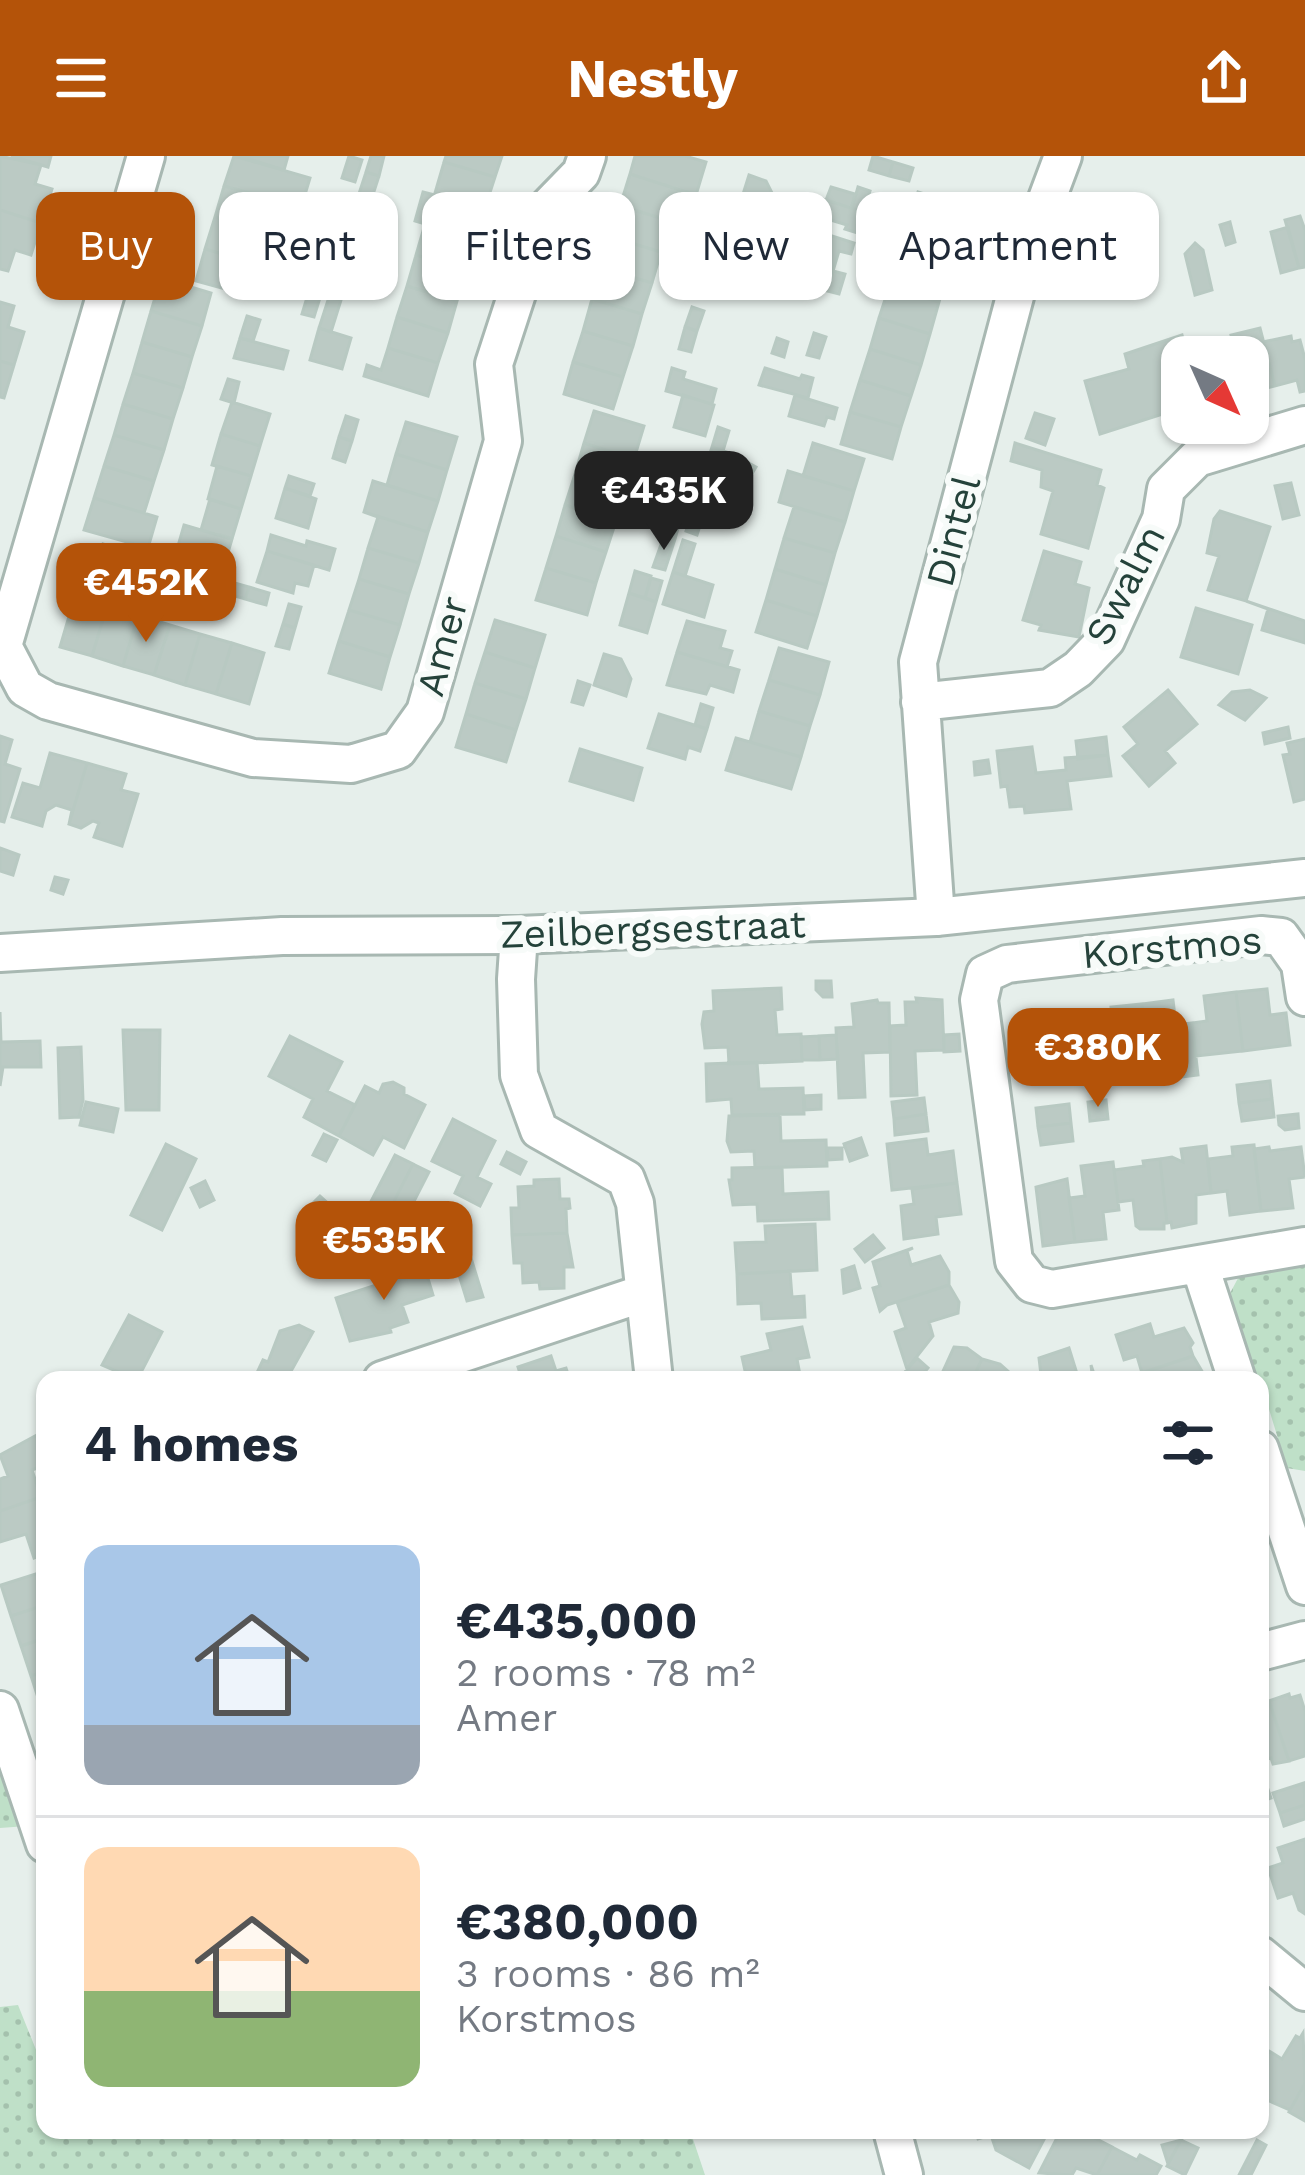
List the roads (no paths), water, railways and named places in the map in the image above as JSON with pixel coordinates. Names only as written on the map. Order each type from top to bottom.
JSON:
[{"type":"street","name":"Amer","points":[[146,156],[6,628],[6,670],[48,701],[253,758],[351,764],[398,750],[424,712],[503,441],[494,364],[544,211],[581,173],[587,156]]},
{"type":"street","name":"Dintel","points":[[936,917],[918,662],[1026,255],[1063,156]]},
{"type":"street","name":"Swalm","points":[[920,701],[1050,688],[1078,669],[1106,640],[1161,520],[1166,489],[1197,458],[1305,425]]},
{"type":"street","name":"Zeilbergsestraat","points":[[0,953],[281,936],[519,935],[936,917],[1305,878]]},
{"type":"street","points":[[519,935],[519,1075],[538,1130],[626,1179],[635,1203],[653,1371]]},
{"type":"street","name":"Korstmos","points":[[1305,997],[1300,964],[1281,937],[1261,935],[1007,964],[985,974],[979,1000],[1014,1261],[1032,1284],[1052,1289],[1305,1246]]},
{"type":"street","points":[[1200,1265],[1234,1371]]},
{"type":"street","points":[[409,1371],[644,1293]]},
{"type":"street","points":[[1269,1476],[1305,1586]]},
{"type":"street","points":[[1269,1650],[1305,1640]]},
{"type":"street","points":[[0,1710],[36,1817]]},
{"type":"street","points":[[1269,1962],[1305,1991]]},
{"type":"street","points":[[894,2139],[904,2175]]}]
